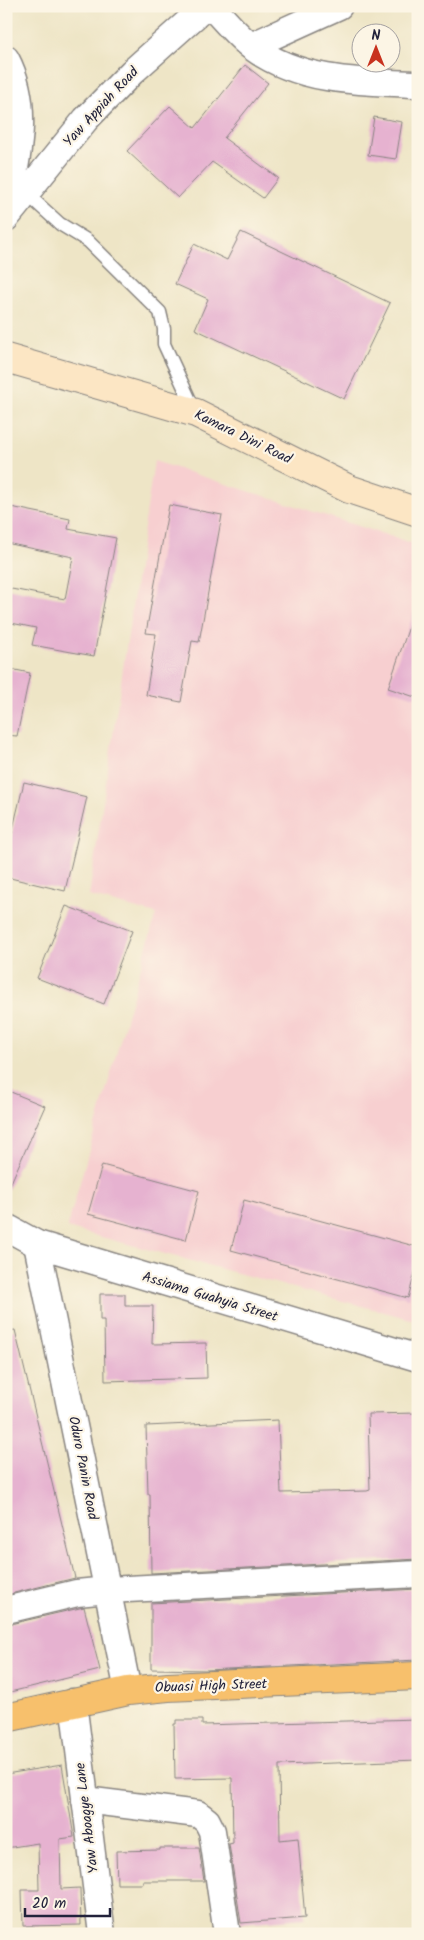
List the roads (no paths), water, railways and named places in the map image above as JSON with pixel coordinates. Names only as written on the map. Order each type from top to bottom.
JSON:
[{"type":"main road","name":"Obuasi High Street","points":[[6,1718],[128,1691],[168,1687],[418,1676]]},
{"type":"street","name":"Yaw Appiah Road","points":[[6,218],[93,112],[132,72],[206,6]]},
{"type":"street","points":[[211,6],[251,46],[284,66],[324,77],[364,82],[418,84]]},
{"type":"street","points":[[251,46],[339,6]]},
{"type":"street","points":[[6,59],[14,74],[21,107],[21,139],[6,214]]},
{"type":"street","name":"Kamara Dini Road","points":[[6,358],[196,413],[349,489],[418,512]]},
{"type":"street","name":"Assiama Guahyia Street","points":[[6,1227],[38,1244],[418,1358]]},
{"type":"street","name":"Oduro Panin Road","points":[[38,1244],[128,1691]]},
{"type":"street","points":[[6,1610],[77,1593],[108,1590],[418,1574]]},
{"type":"street","name":"Yaw Aboagye Lane","points":[[73,1702],[102,1934]]},
{"type":"street","points":[[85,1800],[198,1814],[207,1821],[212,1831],[227,1934]]},
{"type":"lane","points":[[26,193],[60,224],[88,241],[160,312],[164,329],[164,344],[196,413]]}]
